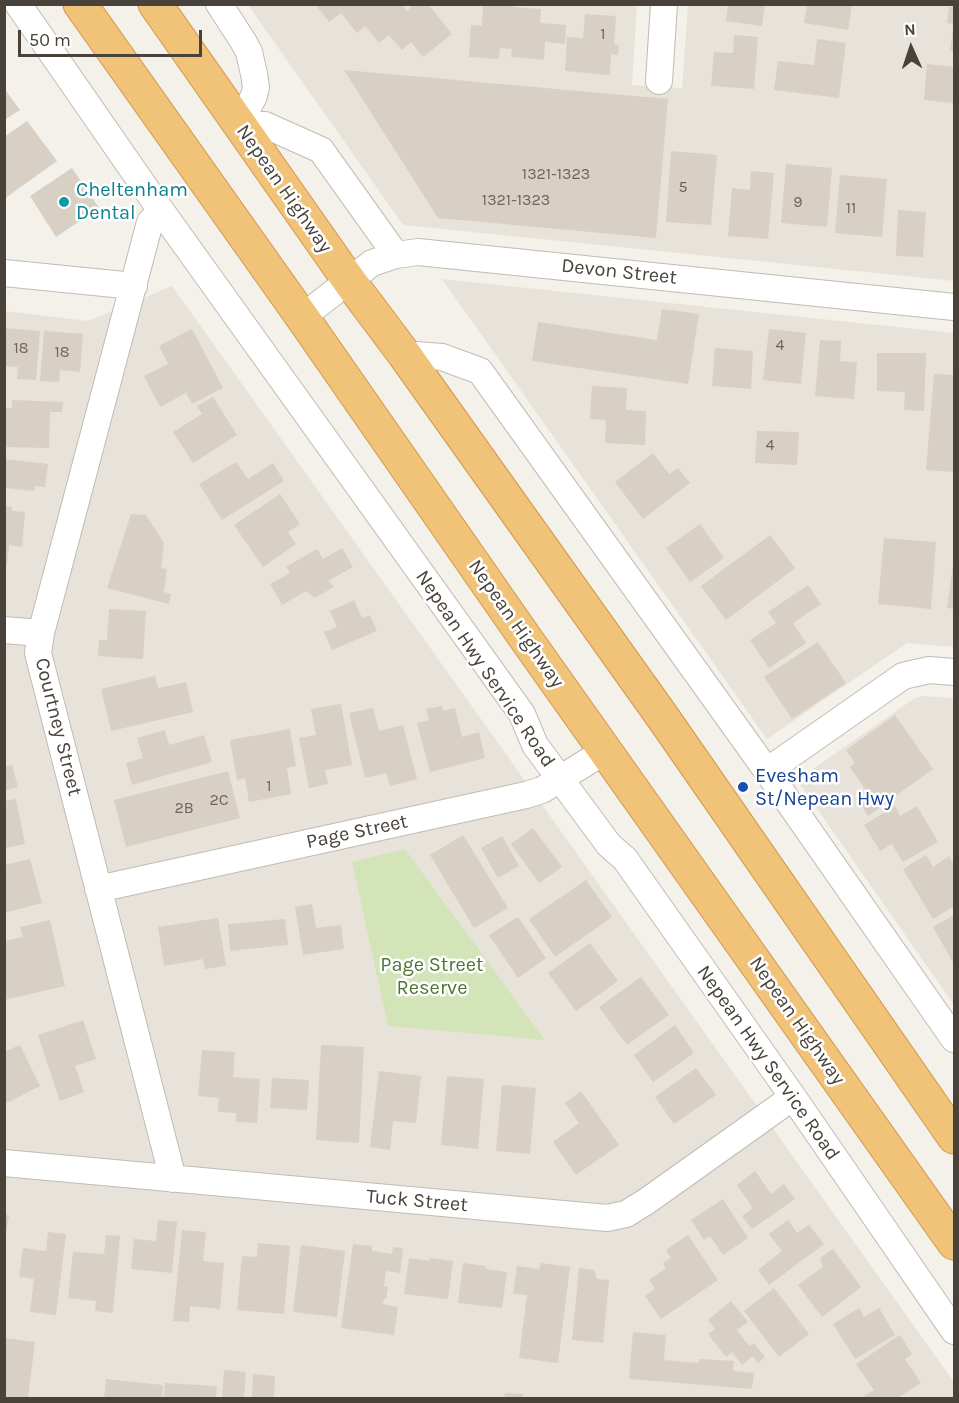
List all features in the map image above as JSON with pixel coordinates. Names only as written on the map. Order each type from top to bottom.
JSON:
[{"type":"highway","name":"Nepean Highway","points":[[80,4],[605,751],[954,1242]]},
{"type":"highway","name":"Nepean Highway","points":[[155,4],[350,282],[404,354],[664,719],[954,1137]]},
{"type":"street","name":"Nepean Hwy Service Road","points":[[18,4],[162,212],[522,714],[536,745],[609,845],[625,859],[794,1097],[954,1331]]},
{"type":"street","points":[[219,4],[249,52],[254,74],[256,87],[254,96],[239,125],[265,124],[321,150],[396,255]]},
{"type":"street","points":[[659,81],[664,4]]},
{"type":"street","name":"Courtney Street","points":[[162,212],[150,222],[41,633],[38,653],[172,1179]]},
{"type":"street","name":"Devon Street","points":[[302,317],[372,263],[396,255],[418,252],[954,307]]},
{"type":"street","points":[[4,273],[134,286]]},
{"type":"street","points":[[404,354],[442,357],[480,371],[767,771],[954,1039]]},
{"type":"street","points":[[4,630],[41,633]]},
{"type":"street","points":[[767,771],[903,676],[929,670],[954,672]]},
{"type":"street","name":"Page Street","points":[[98,889],[526,795],[542,790],[605,751]]},
{"type":"street","name":"Tuck Street","points":[[4,1163],[606,1218],[626,1214],[647,1201],[794,1097]]},
{"type":"shaded area","points":[[248,5],[637,5],[632,85],[682,88],[688,5],[954,5],[954,281],[403,225]]},
{"type":"shaded area","points":[[442,279],[954,333],[954,647],[907,643],[767,739]]},
{"type":"shaded area","points":[[172,286],[954,1382],[954,1398],[5,1398],[5,311],[88,321]]},
{"type":"shaded area","points":[[922,696],[954,698],[954,1005],[797,780],[915,698]]},
{"type":"green space","name":"Page Street Reserve","points":[[405,849],[545,1040],[388,1026],[352,862]]},
{"type":"building","points":[[315,4],[383,4],[384,6],[401,4],[407,11],[414,4],[428,4],[452,34],[423,57],[411,42],[402,50],[389,35],[379,43],[365,26],[357,33],[341,13],[329,22]]},
{"type":"building","points":[[483,4],[513,4],[513,7],[541,9],[540,23],[566,25],[565,44],[545,42],[544,60],[511,57],[512,49],[500,48],[499,59],[469,57],[471,25],[482,26]]},
{"type":"building","points":[[728,4],[765,4],[762,26],[726,21]]},
{"type":"building","points":[[807,4],[852,4],[848,30],[804,23]]},
{"type":"building","points":[[949,7],[954,7],[954,24],[947,23]]},
{"type":"building","points":[[585,14],[616,16],[614,44],[619,45],[618,55],[611,54],[610,75],[565,71],[567,37],[583,38]]},
{"type":"building","points":[[953,27],[954,51],[950,51]]},
{"type":"building","points":[[734,35],[758,37],[754,89],[711,86],[714,52],[733,53]]},
{"type":"building","points":[[817,39],[846,43],[839,98],[774,90],[778,61],[814,65]]},
{"type":"building","points":[[927,64],[954,67],[954,103],[924,100]]},
{"type":"building","points":[[344,70],[668,99],[656,238],[438,218]]},
{"type":"building","points":[[4,88],[20,110],[4,120]]},
{"type":"building","points":[[27,121],[57,161],[4,199],[4,137]]},
{"type":"building","points":[[671,151],[717,155],[711,225],[666,222]]},
{"type":"building","points":[[786,164],[832,168],[827,227],[781,223]]},
{"type":"building","name":"Cheltenham Dental","points":[[72,168],[99,208],[56,237],[30,196]]},
{"type":"building","points":[[751,171],[774,173],[768,239],[728,236],[732,188],[750,190]]},
{"type":"building","points":[[840,175],[887,179],[882,237],[835,233]]},
{"type":"building","points":[[898,210],[926,212],[923,257],[896,256]]},
{"type":"building","points":[[662,309],[699,314],[688,384],[532,361],[538,322],[657,340]]},
{"type":"building","points":[[4,328],[40,331],[36,380],[17,379],[18,367],[4,366]]},
{"type":"building","points":[[192,329],[223,388],[192,404],[186,393],[160,407],[144,376],[168,364],[159,346]]},
{"type":"building","points":[[769,329],[806,333],[801,384],[763,380]]},
{"type":"building","points":[[44,331],[83,334],[80,372],[60,370],[59,382],[40,381]]},
{"type":"building","points":[[820,340],[841,341],[840,361],[857,362],[854,399],[815,396]]},
{"type":"building","points":[[715,348],[753,351],[751,389],[712,386]]},
{"type":"building","points":[[877,353],[926,353],[924,411],[904,410],[905,392],[877,391]]},
{"type":"building","points":[[934,374],[954,375],[954,472],[926,470]]},
{"type":"building","points":[[592,386],[627,388],[626,410],[646,411],[645,445],[605,443],[606,420],[590,419]]},
{"type":"building","points":[[213,397],[237,435],[193,463],[173,432],[202,414],[197,406]]},
{"type":"building","points":[[12,400],[63,402],[62,412],[50,412],[49,448],[4,447],[4,408],[12,408]]},
{"type":"building","points":[[757,431],[799,432],[797,465],[755,463]]},
{"type":"building","points":[[653,453],[669,474],[678,468],[690,483],[643,519],[615,482]]},
{"type":"building","points":[[4,459],[48,464],[45,487],[35,486],[34,491],[4,488]]},
{"type":"building","points":[[236,462],[248,479],[273,463],[284,481],[222,520],[199,484]]},
{"type":"building","points":[[280,494],[300,524],[288,532],[296,544],[263,567],[234,525]]},
{"type":"building","points":[[4,506],[12,507],[12,511],[25,512],[22,547],[9,545],[7,566],[4,566]]},
{"type":"building","points":[[131,514],[146,515],[164,543],[161,568],[167,569],[164,592],[171,594],[169,604],[107,588]]},
{"type":"building","points":[[700,524],[724,558],[690,582],[666,548]]},
{"type":"building","points":[[770,535],[795,568],[726,620],[701,586]]},
{"type":"building","points":[[884,538],[936,542],[931,609],[878,604]]},
{"type":"building","points":[[342,548],[353,567],[328,581],[334,587],[315,598],[306,591],[282,605],[270,584],[290,573],[286,567],[317,549],[323,559]]},
{"type":"building","points":[[954,564],[954,609],[947,608]]},
{"type":"building","points":[[808,585],[821,604],[793,623],[806,643],[769,668],[750,640],[776,623],[768,612]]},
{"type":"building","points":[[354,600],[362,618],[370,615],[377,631],[332,650],[324,632],[337,627],[330,611]]},
{"type":"building","points":[[109,609],[146,611],[143,659],[98,656],[99,640],[107,640]]},
{"type":"building","points":[[818,642],[846,683],[792,719],[764,677]]},
{"type":"building","points":[[155,676],[158,688],[186,682],[193,712],[111,731],[101,689]]},
{"type":"building","points":[[341,704],[352,765],[325,770],[328,784],[309,788],[299,738],[316,735],[311,709]]},
{"type":"building","points":[[442,706],[443,711],[455,708],[462,737],[479,732],[485,758],[430,772],[417,723],[429,720],[426,709]]},
{"type":"building","points":[[373,708],[379,731],[403,725],[417,779],[390,786],[386,773],[365,778],[349,713]]},
{"type":"building","points":[[895,715],[933,769],[868,816],[860,803],[870,796],[850,767],[855,763],[846,750]]},
{"type":"building","points":[[290,729],[296,766],[287,768],[291,794],[249,802],[245,778],[237,780],[230,740]]},
{"type":"building","points":[[165,730],[169,745],[204,735],[212,762],[132,785],[126,763],[143,758],[137,738]]},
{"type":"building","points":[[12,765],[18,787],[4,791],[4,767]]},
{"type":"building","points":[[228,771],[240,818],[126,847],[114,800]]},
{"type":"building","points":[[16,799],[25,844],[4,848],[4,801]]},
{"type":"building","points":[[895,806],[900,816],[917,806],[938,842],[903,862],[892,844],[880,851],[864,825]]},
{"type":"building","points":[[533,828],[562,867],[539,883],[511,844]]},
{"type":"building","points":[[463,835],[508,908],[474,928],[430,855]]},
{"type":"building","points":[[502,836],[519,866],[498,878],[481,848]]},
{"type":"building","points":[[926,855],[933,867],[949,856],[954,865],[954,906],[933,919],[903,869]]},
{"type":"building","points":[[30,859],[42,903],[4,913],[4,865]]},
{"type":"building","points":[[586,880],[612,917],[555,957],[529,919]]},
{"type":"building","points":[[312,904],[316,928],[341,925],[344,949],[303,955],[295,907]]},
{"type":"building","points":[[954,915],[954,964],[933,927]]},
{"type":"building","points":[[518,917],[546,958],[518,978],[489,935]]},
{"type":"building","points":[[218,918],[226,966],[205,969],[203,959],[164,966],[158,927]]},
{"type":"building","points":[[285,919],[288,945],[230,951],[228,924]]},
{"type":"building","points":[[50,920],[65,986],[4,1000],[4,941],[23,937],[20,927]]},
{"type":"building","points":[[590,943],[618,981],[576,1011],[548,973]]},
{"type":"building","points":[[641,977],[669,1015],[627,1045],[599,1007]]},
{"type":"building","points":[[83,1020],[96,1059],[75,1066],[84,1092],[60,1101],[38,1035]]},
{"type":"building","points":[[675,1025],[694,1053],[653,1082],[634,1055]]},
{"type":"building","points":[[20,1045],[40,1086],[7,1103],[4,1097],[4,1052]]},
{"type":"building","points":[[321,1045],[364,1047],[359,1143],[316,1140]]},
{"type":"building","points":[[202,1050],[235,1052],[233,1077],[260,1079],[257,1123],[236,1122],[236,1113],[218,1112],[219,1098],[198,1096]]},
{"type":"building","points":[[696,1068],[716,1095],[674,1124],[655,1097]]},
{"type":"building","points":[[379,1071],[421,1076],[416,1123],[393,1121],[390,1150],[370,1147]]},
{"type":"building","points":[[447,1076],[484,1079],[478,1149],[441,1145]]},
{"type":"building","points":[[272,1078],[309,1080],[307,1110],[270,1108]]},
{"type":"building","points":[[502,1085],[536,1088],[530,1154],[496,1151]]},
{"type":"building","points":[[581,1091],[619,1145],[576,1175],[553,1142],[579,1123],[565,1103]]},
{"type":"building","points":[[755,1171],[771,1194],[784,1184],[795,1199],[752,1229],[742,1216],[753,1208],[737,1185]]},
{"type":"building","points":[[723,1199],[748,1238],[723,1255],[710,1236],[704,1240],[691,1220]]},
{"type":"building","points":[[4,1215],[9,1215],[6,1235],[4,1235]]},
{"type":"building","points":[[158,1220],[177,1222],[172,1273],[131,1269],[134,1239],[156,1241]]},
{"type":"building","points":[[788,1220],[797,1233],[809,1225],[824,1244],[769,1285],[758,1270],[782,1251],[769,1234]]},
{"type":"building","points":[[182,1230],[206,1232],[203,1261],[224,1263],[220,1309],[190,1306],[189,1322],[173,1321]]},
{"type":"building","points":[[48,1232],[66,1234],[56,1315],[30,1312],[34,1279],[19,1277],[23,1248],[46,1251]]},
{"type":"building","points":[[106,1235],[120,1236],[113,1313],[95,1311],[96,1301],[68,1298],[73,1252],[104,1254]]},
{"type":"building","points":[[688,1235],[718,1280],[661,1319],[645,1296],[655,1289],[649,1280],[666,1268],[663,1263],[671,1258],[666,1250]]},
{"type":"building","points":[[258,1243],[290,1246],[284,1314],[237,1310],[242,1256],[257,1257]]},
{"type":"building","points":[[353,1244],[372,1246],[372,1251],[392,1254],[393,1247],[403,1248],[400,1273],[386,1271],[384,1286],[388,1287],[383,1304],[398,1307],[394,1335],[341,1328]]},
{"type":"building","points":[[301,1245],[345,1251],[337,1317],[293,1312]]},
{"type":"building","points":[[833,1249],[861,1287],[822,1317],[798,1285],[823,1267],[820,1258]]},
{"type":"building","points":[[409,1258],[453,1261],[448,1299],[404,1294]]},
{"type":"building","points":[[463,1263],[507,1272],[502,1308],[458,1303]]},
{"type":"building","points":[[541,1263],[570,1267],[558,1363],[519,1358],[527,1295],[513,1294],[517,1266],[539,1269]]},
{"type":"building","points":[[579,1268],[594,1270],[597,1279],[609,1280],[603,1343],[572,1340]]},
{"type":"building","points":[[774,1288],[809,1334],[779,1357],[744,1311]]},
{"type":"building","points":[[731,1301],[748,1322],[737,1330],[749,1346],[754,1343],[765,1357],[758,1363],[753,1356],[742,1365],[732,1352],[726,1357],[708,1334],[715,1329],[708,1320]]},
{"type":"building","points":[[859,1308],[864,1317],[879,1308],[895,1335],[855,1359],[833,1324]]},
{"type":"building","points":[[633,1332],[666,1335],[664,1360],[699,1363],[699,1359],[734,1361],[733,1371],[754,1373],[752,1389],[629,1379]]},
{"type":"building","points":[[900,1335],[912,1354],[905,1359],[921,1383],[897,1398],[866,1398],[864,1396],[874,1390],[856,1364]]},
{"type":"building","points":[[4,1338],[35,1342],[28,1398],[4,1398]]},
{"type":"building","points":[[224,1370],[246,1372],[244,1398],[222,1398]]},
{"type":"building","points":[[253,1374],[275,1376],[274,1398],[252,1398]]},
{"type":"building","points":[[106,1379],[163,1385],[162,1398],[104,1398]]},
{"type":"building","points":[[165,1383],[217,1386],[216,1398],[164,1398]]},
{"type":"building","points":[[505,1393],[523,1394],[523,1398],[504,1398]]},
{"type":"place","name":"Cheltenham Dental","points":[[64,202]]},
{"type":"place","name":"Evesham St/Nepean Hwy","points":[[743,787]]}]
